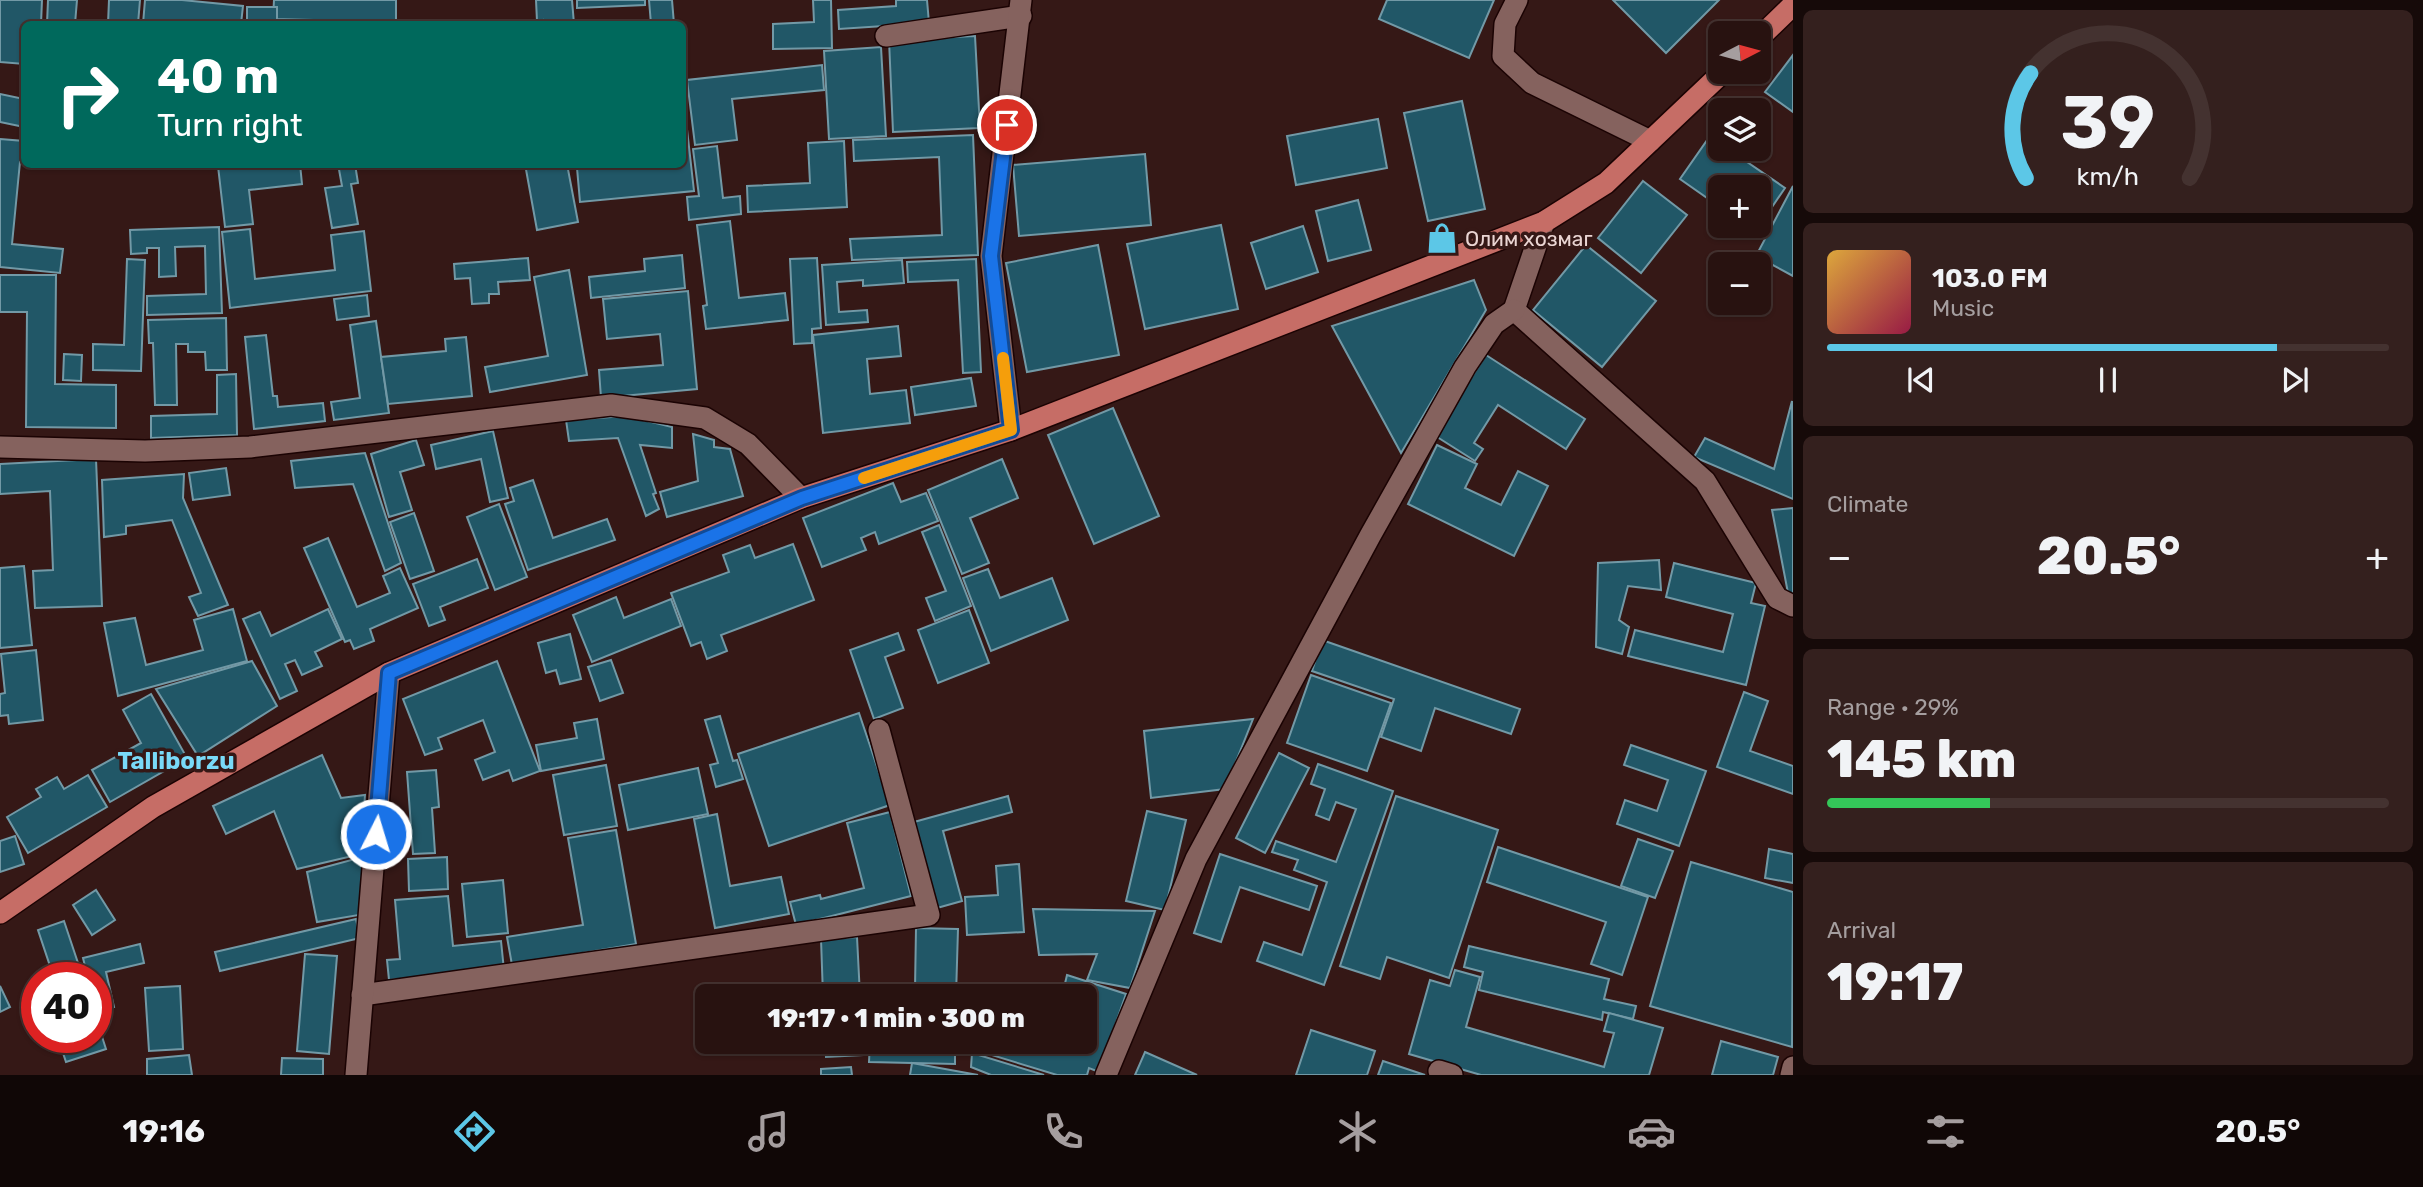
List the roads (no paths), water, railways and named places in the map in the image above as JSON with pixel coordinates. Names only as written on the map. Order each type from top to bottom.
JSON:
[{"type":"main road","points":[[1771,26],[1793,5]]},
{"type":"main road","points":[[0,913],[153,807],[389,673],[802,498],[1011,430],[1544,222],[1606,183],[1710,84]]},
{"type":"street","points":[[1517,0],[1505,24],[1503,56],[1532,83],[1650,141]]},
{"type":"street","points":[[886,36],[1021,8],[991,256],[1011,430]]},
{"type":"street","points":[[1106,1075],[1202,847],[1370,536],[1465,367],[1494,324],[1514,310],[1544,222]]},
{"type":"street","points":[[1514,310],[1705,481],[1777,598],[1793,606]]},
{"type":"street","points":[[0,447],[145,451],[250,447],[611,405],[705,418],[748,444],[802,498]]},
{"type":"street","points":[[356,1075],[389,673]]},
{"type":"street","points":[[362,995],[929,915],[879,730]]},
{"type":"street","points":[[1791,1075],[1793,1067]]},
{"type":"place","name":"Олим хозмаг","points":[[1442,238]]},
{"type":"district","name":"Talliborzu","points":[[176,761]]}]
